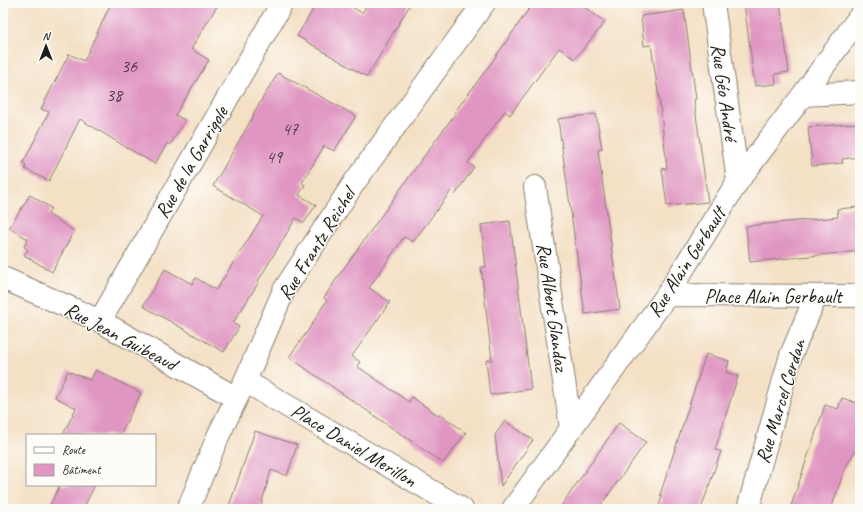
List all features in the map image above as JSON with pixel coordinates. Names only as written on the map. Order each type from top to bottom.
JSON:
[{"type":"street","name":"Rue de la Garrigole","points":[[100,321],[282,3]]},
{"type":"street","name":"Rue Frantz Reichel","points":[[188,509],[219,434],[241,390],[284,290],[354,182],[484,3]]},
{"type":"street","name":"Rue Géo André","points":[[713,3],[738,181]]},
{"type":"street","name":"Rue Alain Gerbault","points":[[513,509],[667,295],[738,181],[860,16]]},
{"type":"street","points":[[803,95],[860,92]]},
{"type":"street","name":"Rue Albert Glandaz","points":[[535,187],[571,428]]},
{"type":"street","name":"Rue Jean Guibeaud","points":[[3,278],[100,321],[241,390]]},
{"type":"street","name":"Place Alain Gerbault","points":[[667,295],[855,296]]},
{"type":"street","name":"Rue Marcel Cerdan","points":[[748,509],[791,355],[816,296]]},
{"type":"street","name":"Place Daniel Merillon","points":[[241,390],[462,509]]},
{"type":"building","points":[[111,3],[219,3],[191,49],[209,60],[175,115],[185,120],[170,145],[167,143],[155,164],[80,119],[49,181],[25,169],[26,165],[23,163],[49,112],[41,109],[69,54],[84,61]]},
{"type":"building","points":[[317,3],[345,3],[362,13],[368,3],[411,3],[367,77],[297,36]]},
{"type":"building","points":[[533,3],[579,3],[605,22],[575,59],[559,48],[510,115],[505,111],[468,163],[474,167],[455,195],[451,191],[413,242],[404,237],[369,288],[390,302],[352,356],[360,362],[357,366],[409,402],[412,397],[439,416],[440,414],[466,433],[443,463],[289,357],[327,300],[324,298],[339,275]]},
{"type":"building","points":[[744,3],[780,3],[789,72],[775,74],[776,84],[755,86]]},
{"type":"building","points":[[684,10],[696,99],[694,100],[708,202],[667,206],[662,169],[667,168],[660,105],[651,45],[644,46],[641,16]]},
{"type":"building","points":[[278,73],[356,116],[334,151],[324,146],[302,183],[305,185],[299,195],[316,205],[304,223],[296,218],[258,281],[259,282],[233,323],[239,327],[224,352],[143,306],[165,269],[192,284],[196,278],[216,290],[263,216],[213,186],[254,115],[253,114]]},
{"type":"building","points":[[596,114],[602,149],[598,150],[620,309],[585,314],[558,119]]},
{"type":"building","points":[[860,123],[860,157],[842,159],[843,163],[812,166],[808,127]]},
{"type":"building","points":[[30,195],[51,208],[48,214],[74,231],[52,272],[24,255],[28,250],[24,247],[28,239],[9,228]]},
{"type":"building","points":[[860,207],[860,251],[750,262],[746,226],[838,217],[837,209]]},
{"type":"building","points":[[510,221],[531,389],[490,395],[486,360],[492,360],[481,267],[486,267],[481,225]]},
{"type":"building","points":[[706,354],[729,361],[726,372],[738,376],[715,450],[721,451],[701,509],[658,509],[662,496],[660,495]]},
{"type":"building","points":[[96,370],[141,393],[120,434],[63,434],[76,408],[55,397],[68,371],[90,380]]},
{"type":"building","points":[[842,398],[860,404],[860,452],[855,451],[845,468],[831,509],[790,509],[825,405],[838,409]]},
{"type":"building","points":[[505,421],[533,440],[501,486],[495,435]]},
{"type":"building","points":[[619,423],[646,442],[598,509],[559,509]]},
{"type":"building","points":[[255,431],[297,445],[287,476],[271,470],[260,509],[228,509]]},
{"type":"building","points":[[60,486],[94,486],[83,509],[48,509]]}]
